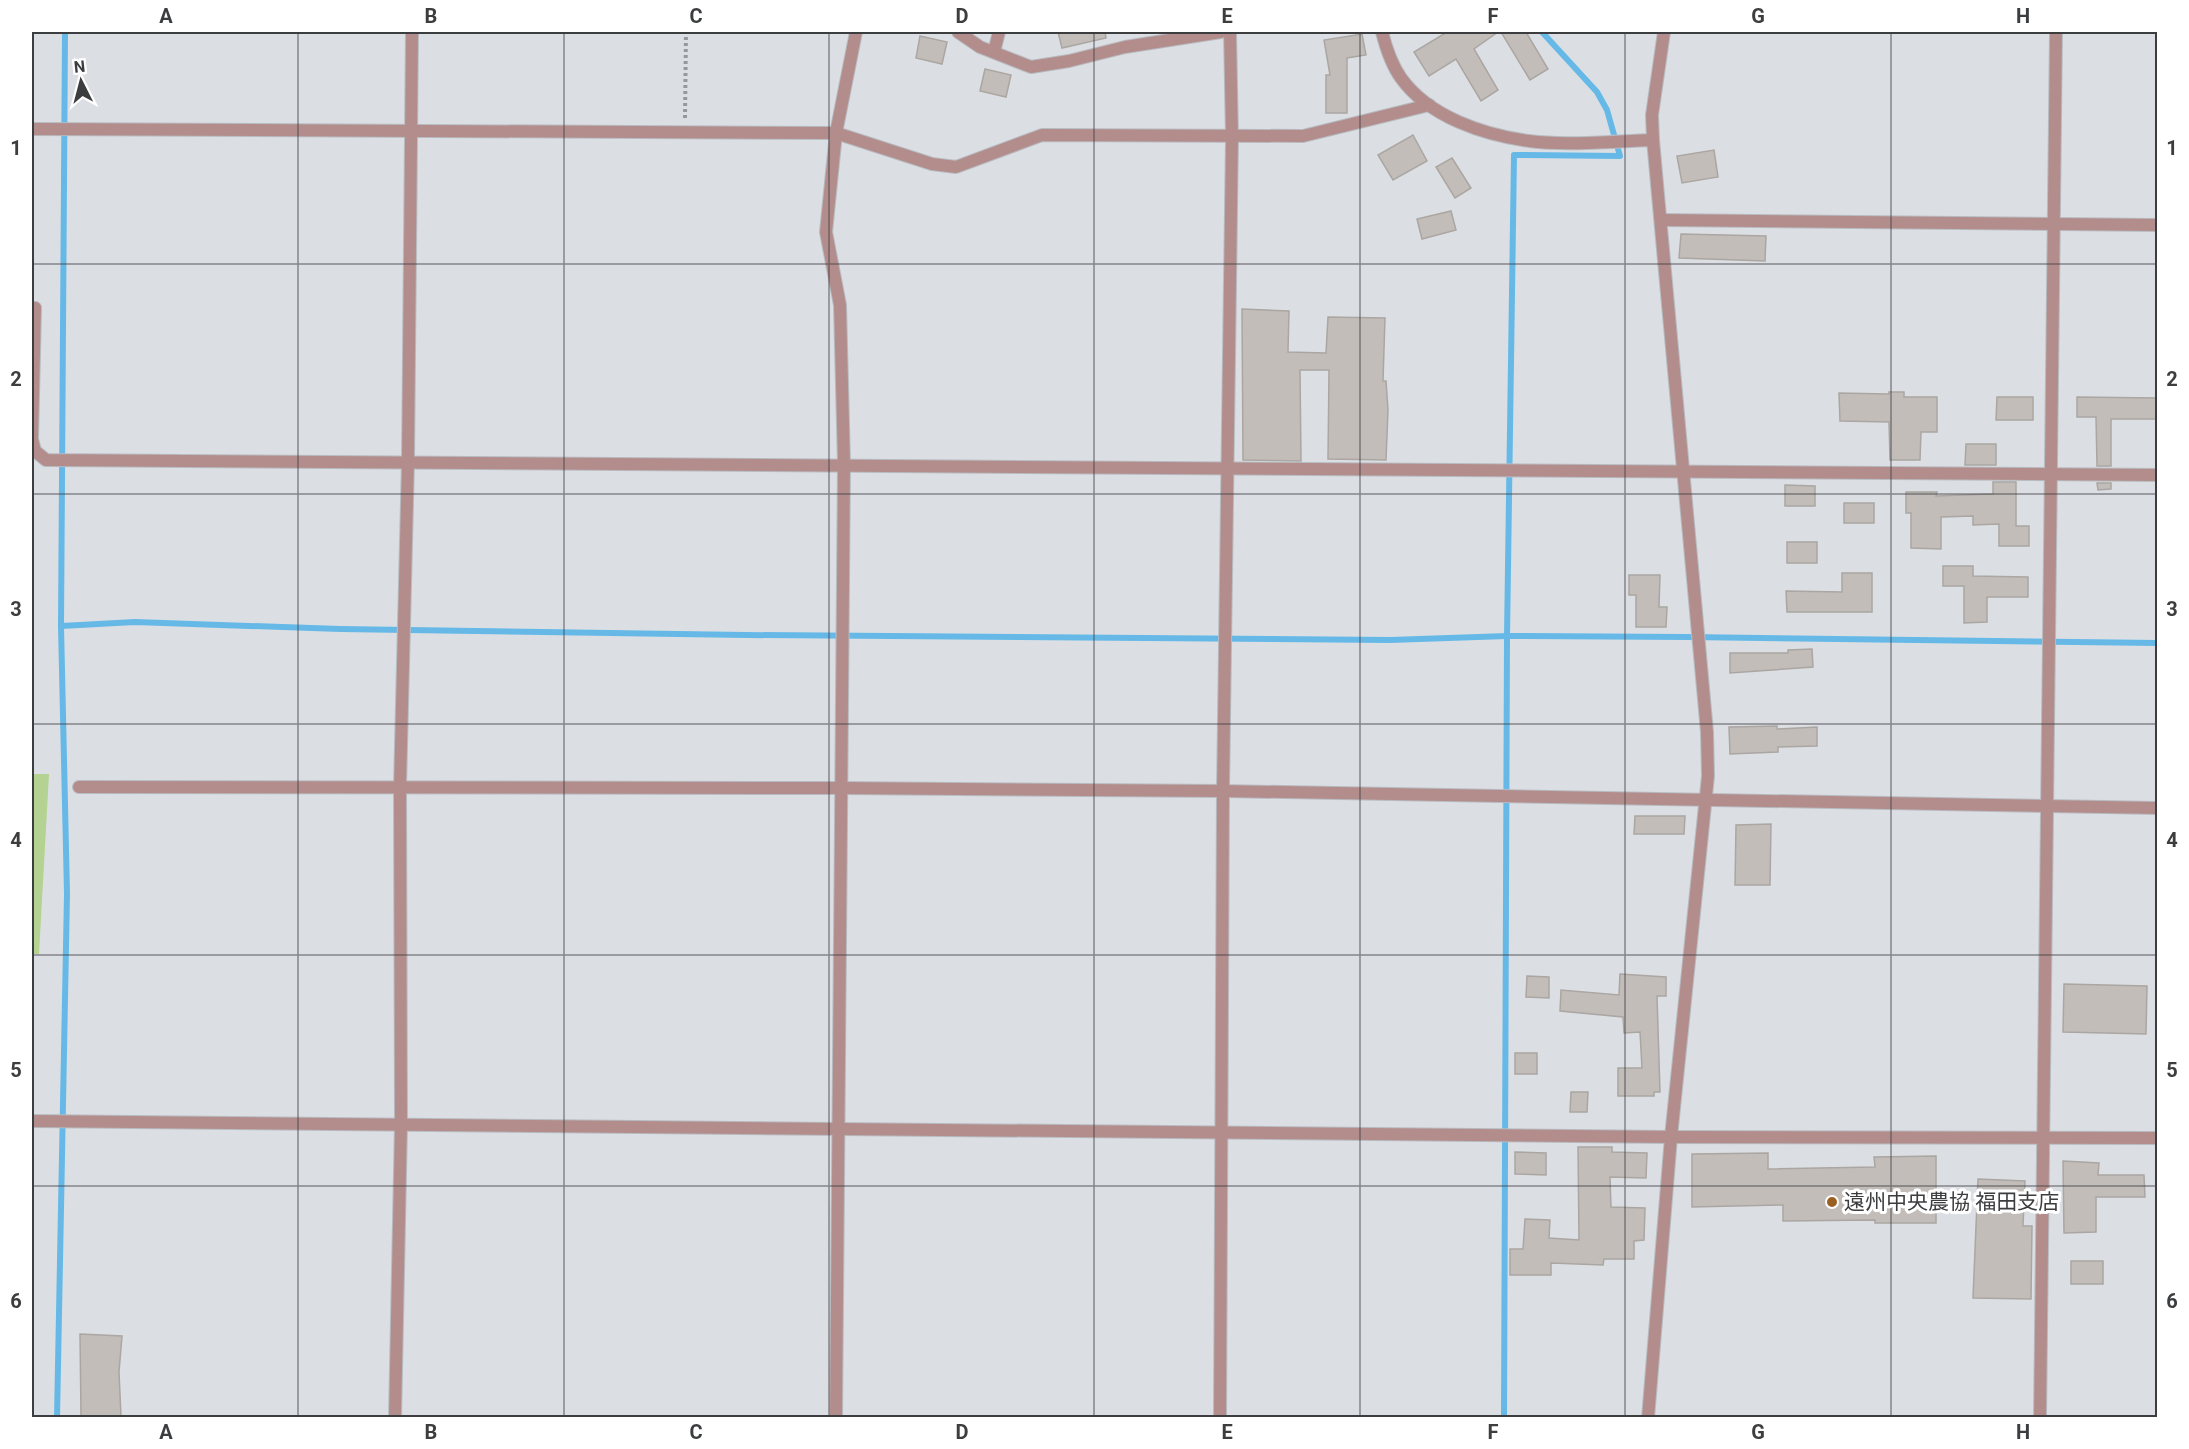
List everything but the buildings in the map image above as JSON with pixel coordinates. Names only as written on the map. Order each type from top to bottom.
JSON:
[{"type":"street","points":[[395,1418],[401,1124],[400,787],[408,461],[412,32]]},
{"type":"street","points":[[836,1418],[844,464],[840,305],[826,232],[836,133],[856,32]]},
{"type":"street","points":[[958,32],[980,47],[1031,67],[1069,62],[1125,47],[1221,32]]},
{"type":"street","points":[[994,52],[999,32]]},
{"type":"street","points":[[1220,1418],[1223,791],[1232,138],[1230,32]]},
{"type":"street","points":[[1382,32],[1388,55],[1401,79],[1429,105],[1456,120],[1489,133],[1531,141],[1653,140]]},
{"type":"street","points":[[1648,1418],[1671,1137],[1705,801],[1707,732],[1653,140],[1653,115],[1664,32]]},
{"type":"street","points":[[2040,1418],[2049,807],[2056,32]]},
{"type":"street","points":[[32,129],[411,133],[836,133],[932,164],[956,168],[1042,135],[1232,138],[1303,136],[1429,105]]},
{"type":"street","points":[[1661,220],[2157,225]]},
{"type":"street","points":[[33,308],[32,439],[35,451],[45,460],[2157,475]]},
{"type":"street","points":[[79,787],[1223,791],[2157,808]]},
{"type":"street","points":[[32,1120],[1671,1137],[2157,1138]]},
{"type":"path","points":[[685,133],[686,32]]},
{"type":"green space","points":[[32,774],[49,774],[39,954],[32,954]]},
{"type":"waterway","points":[[57,1418],[67,894],[61,626],[65,32]]},
{"type":"waterway","points":[[1504,1418],[1507,636],[1514,155],[1620,156],[1607,110],[1597,92],[1542,32]]},
{"type":"waterway","points":[[61,626],[135,622],[340,629],[746,635],[1390,640],[1507,636],[1688,637],[2158,643]]},
{"type":"place","name":"遠州中央農協 福田支店","points":[[1832,1202]]}]
